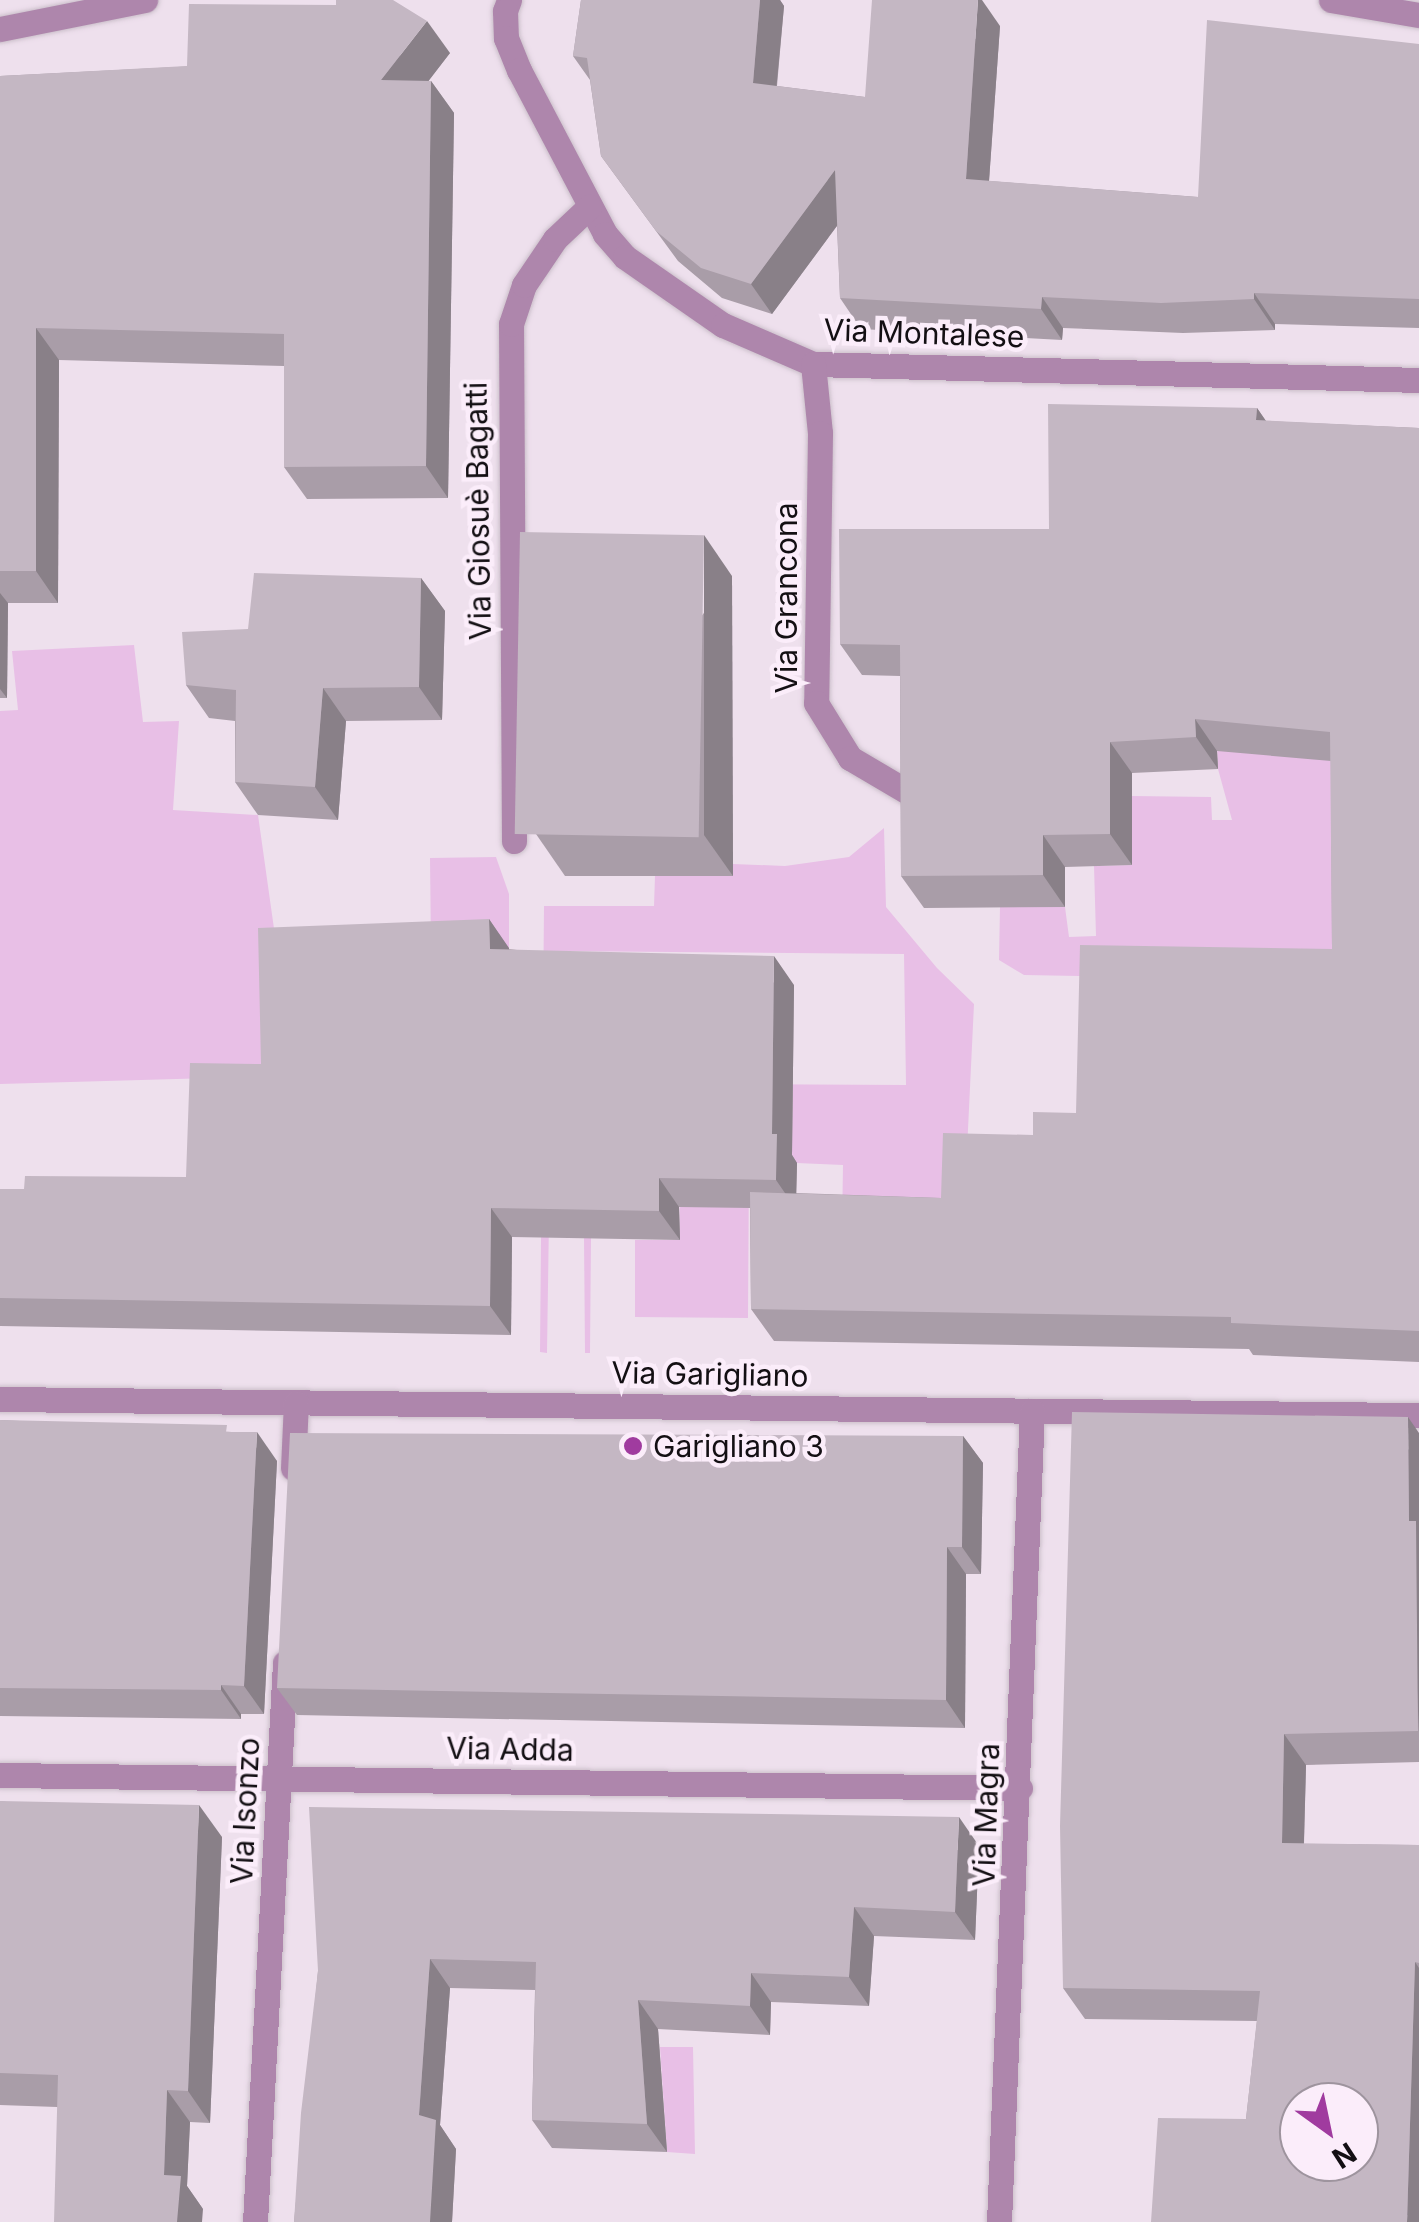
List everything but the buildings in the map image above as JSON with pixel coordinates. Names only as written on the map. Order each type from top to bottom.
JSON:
[{"type":"street","points":[[0,29],[145,0]]},
{"type":"street","name":"Via Montalese","points":[[509,0],[505,10],[506,38],[604,234],[642,268],[723,325],[812,364],[1419,380]]},
{"type":"street","points":[[1331,0],[1419,15]]},
{"type":"street","name":"Via Giosuè Bagatti","points":[[514,841],[511,324],[524,285],[555,238],[589,207]]},
{"type":"street","name":"Via Grancona","points":[[812,364],[820,433],[816,703],[850,758],[906,791]]},
{"type":"street","name":"Via Garigliano","points":[[0,1399],[1419,1415]]},
{"type":"street","points":[[292,1502],[296,1403]]},
{"type":"street","name":"Via Magra","points":[[1000,2222],[1032,1410]]},
{"type":"street","name":"Via Isonzo","points":[[255,2222],[286,1640]]},
{"type":"street","name":"Via Adda","points":[[0,1775],[1020,1788]]},
{"type":"shaded area","points":[[134,645],[143,722],[179,721],[173,810],[258,815],[278,957],[281,1076],[0,1084],[0,711],[18,710],[12,651]]},
{"type":"shaded area","points":[[1216,718],[1353,763],[1354,981],[1024,975],[999,960],[1000,907],[1065,907],[1069,937],[1096,936],[1094,866],[1132,865],[1132,796],[1211,797],[1212,820],[1232,820],[1218,769]]},
{"type":"shaded area","points":[[884,828],[886,907],[937,968],[974,1004],[964,1213],[842,1227],[843,1165],[749,1161],[748,1318],[635,1317],[635,1240],[680,1240],[678,1084],[906,1085],[904,954],[553,951],[547,1353],[540,1352],[544,906],[654,906],[655,876],[732,876],[733,864],[785,866],[849,857]]},
{"type":"shaded area","points":[[496,857],[509,894],[509,948],[431,951],[430,858]]},
{"type":"shaded area","points":[[584,1238],[591,1238],[590,1353],[585,1353]]},
{"type":"shaded area","points":[[660,2047],[693,2047],[695,2154],[667,2152]]},
{"type":"place","name":"Garigliano 3","points":[[633,1446]]}]
